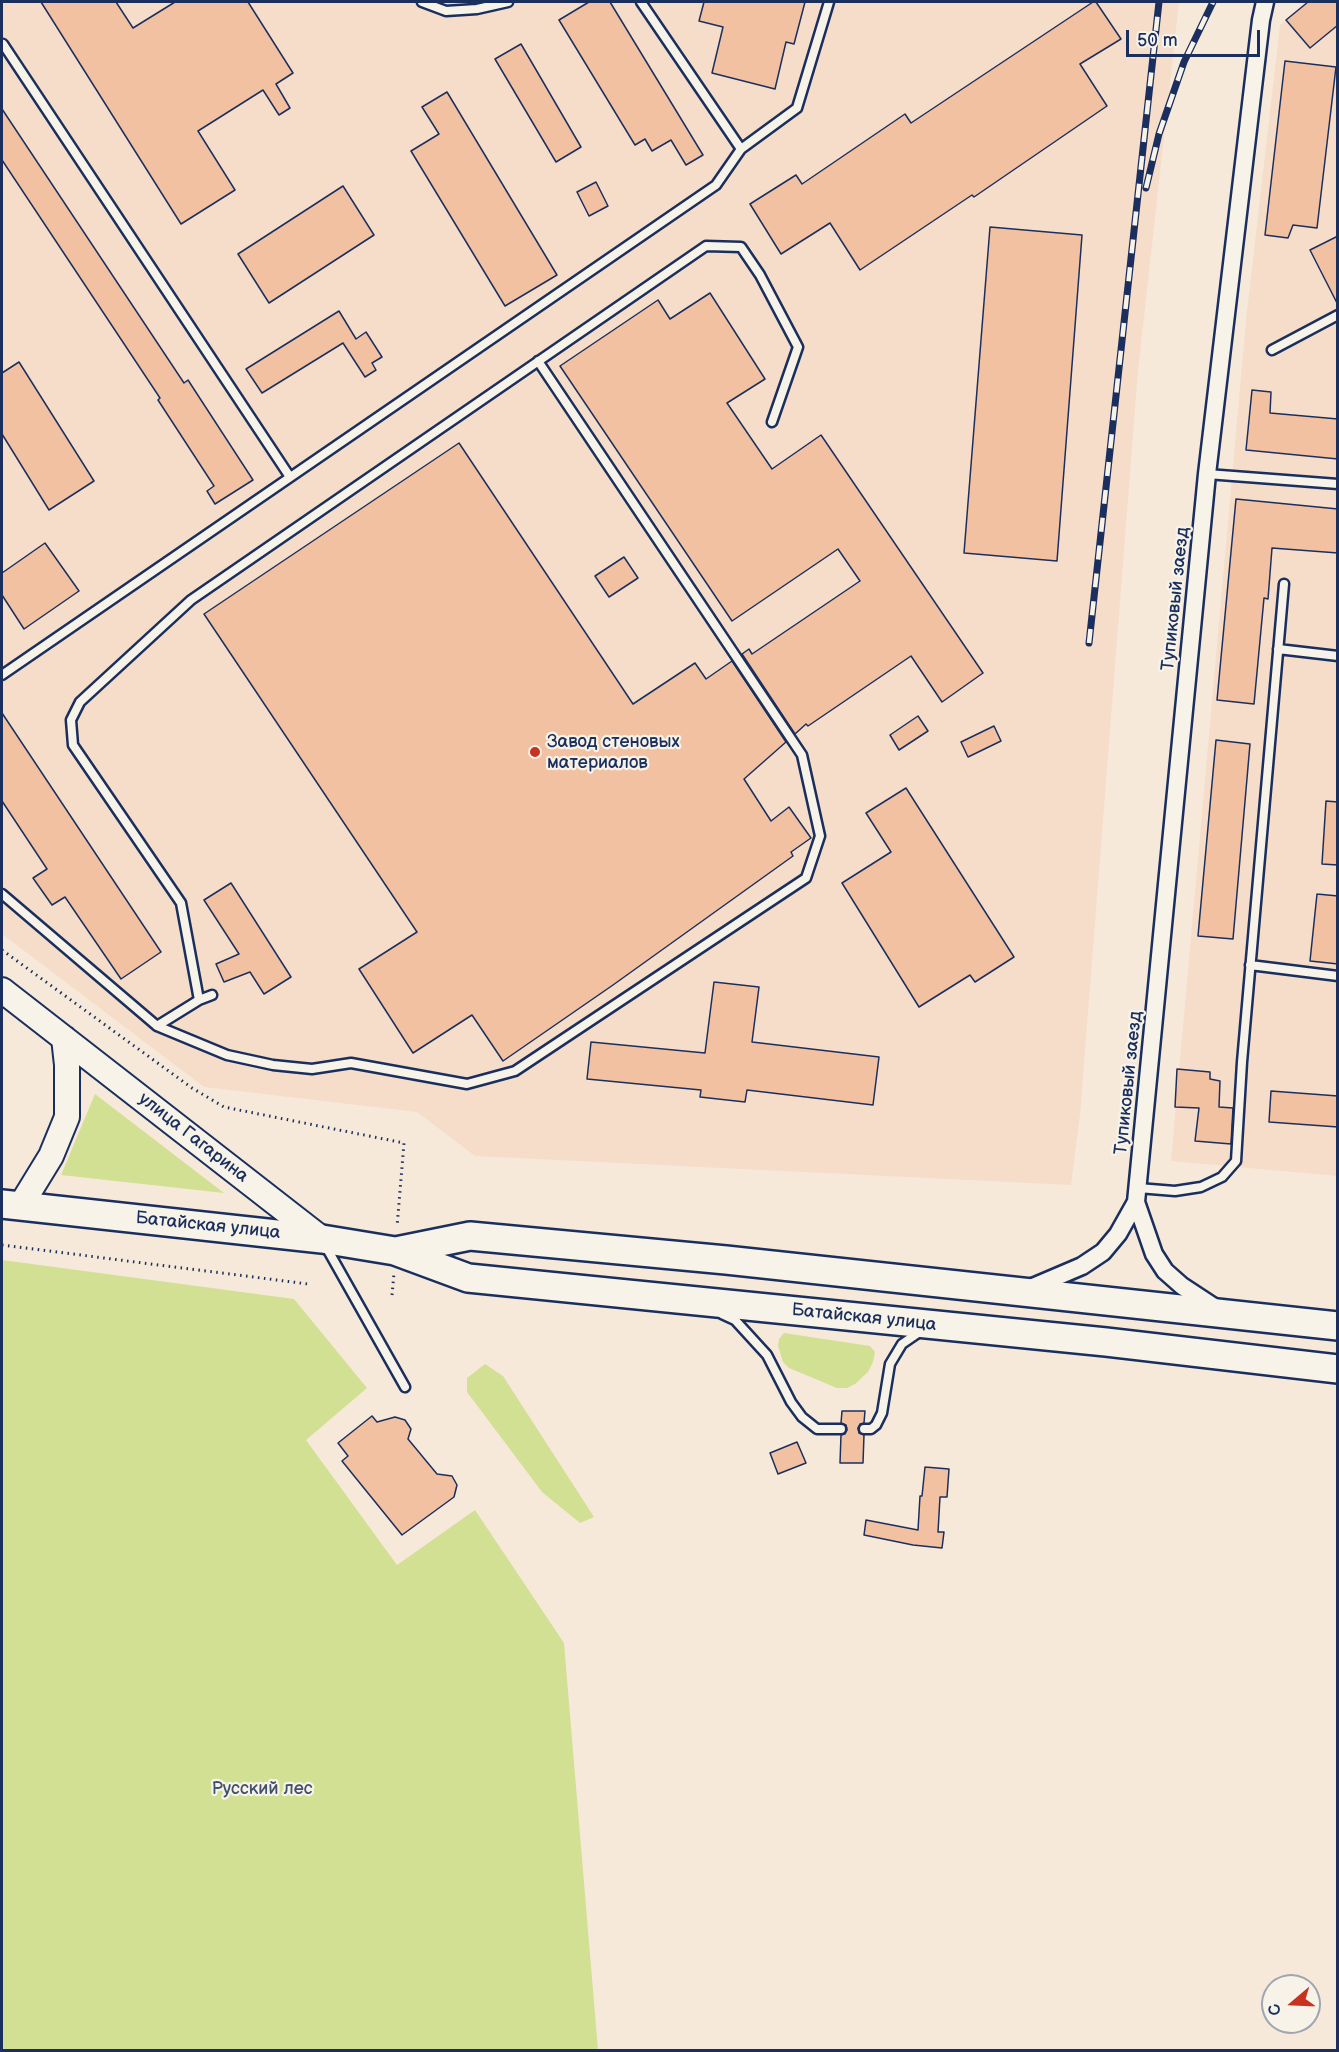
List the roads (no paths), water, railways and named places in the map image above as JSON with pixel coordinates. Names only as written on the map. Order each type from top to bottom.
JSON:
[{"type":"highway","name":"Батайская улица","points":[[11,1205],[322,1239],[395,1251],[468,1278],[1106,1342],[1338,1369]]},
{"type":"highway","name":"Батайская улица","points":[[395,1251],[470,1236],[726,1260],[1338,1326]]},
{"type":"main road","name":"улица Гагарина","points":[[2,990],[322,1239]]},
{"type":"main road","points":[[11,1205],[51,1156],[67,1118],[68,1065],[64,1038]]},
{"type":"street","name":"Тупиковый заезд","points":[[1137,1195],[1208,474],[1261,20],[1265,2]]},
{"type":"street","points":[[1021,1292],[1083,1266],[1103,1252],[1118,1234],[1137,1195]]},
{"type":"street","points":[[1137,1195],[1154,1254],[1165,1271],[1182,1286],[1223,1314]]},
{"type":"lane","points":[[422,2],[446,11],[477,9],[508,2]]},
{"type":"lane","points":[[641,2],[741,149]]},
{"type":"lane","points":[[2,675],[716,185],[741,149],[796,108],[829,2]]},
{"type":"lane","points":[[3,44],[290,477]]},
{"type":"lane","points":[[199,1000],[181,903],[73,745],[71,720],[80,702],[191,600],[706,246],[741,247],[760,275],[798,347],[772,422]]},
{"type":"lane","points":[[1272,350],[1338,315]]},
{"type":"lane","points":[[2,894],[157,1026],[227,1055],[273,1065],[312,1070],[351,1063],[467,1084],[515,1071],[806,878],[820,836],[802,755],[538,361]]},
{"type":"lane","points":[[1208,474],[1338,484]]},
{"type":"lane","points":[[1137,1195],[1202,1187],[1222,1177],[1236,1161],[1250,965],[1284,584]]},
{"type":"lane","points":[[1278,649],[1338,656]]},
{"type":"lane","points":[[1250,965],[1338,976]]},
{"type":"lane","points":[[157,1026],[199,1000],[212,995]]},
{"type":"lane","points":[[322,1239],[405,1387]]},
{"type":"lane","points":[[689,1300],[735,1320],[767,1355],[791,1402],[802,1417],[817,1429],[841,1429]]},
{"type":"lane","points":[[864,1429],[871,1429],[876,1425],[882,1413],[890,1364],[902,1344],[929,1325]]},
{"type":"railway","points":[[1089,643],[1159,2]]},
{"type":"railway","points":[[1146,188],[1159,134],[1184,62],[1213,2]]},
{"type":"place","name":"Завод стеновых материалов","points":[[535,752]]},
{"type":"park label","name":"Русский лес","points":[[262,1789]]}]
